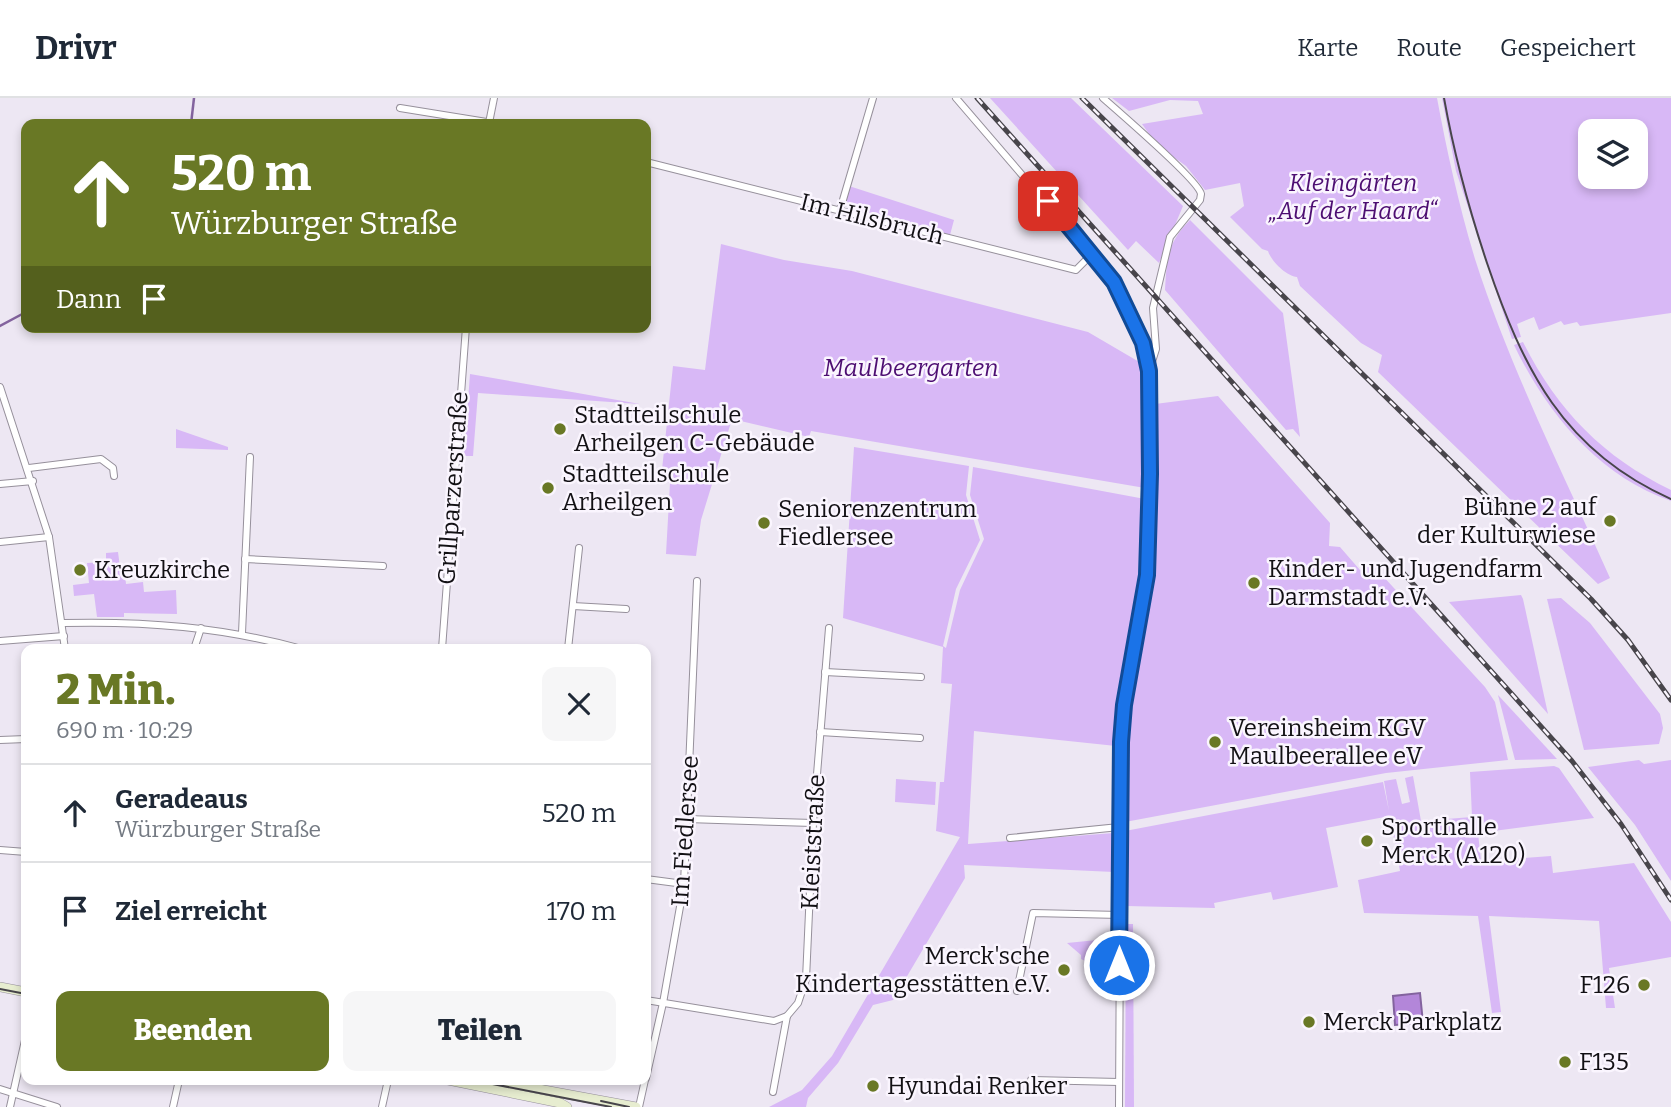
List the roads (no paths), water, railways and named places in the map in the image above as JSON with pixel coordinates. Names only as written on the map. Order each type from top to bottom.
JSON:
[{"type":"street","points":[[490,119],[495,98]]},
{"type":"street","points":[[839,211],[873,98]]},
{"type":"street","points":[[956,98],[1093,253],[1114,282],[1143,343],[1149,371],[1147,575],[1124,705],[1119,827],[1119,1107]]},
{"type":"street","points":[[1103,98],[1186,171],[1200,188],[1201,197],[1177,224],[1163,257],[1153,308],[1156,349],[1149,371]]},
{"type":"street","points":[[400,108],[465,119]]},
{"type":"street","name":"Im Hilsbruch","points":[[651,163],[1076,270],[1093,253]]},
{"type":"street","name":"Grillparzerstraße","points":[[442,644],[466,333]]},
{"type":"street","points":[[0,387],[29,468],[49,537],[65,644]]},
{"type":"street","points":[[242,633],[250,457]]},
{"type":"street","points":[[29,468],[101,459],[113,468],[114,476]]},
{"type":"street","points":[[0,484],[33,481]]},
{"type":"street","points":[[0,542],[49,537]]},
{"type":"street","points":[[569,644],[579,548]]},
{"type":"street","points":[[245,559],[383,566]]},
{"type":"street","name":"Im Fiedlersee","points":[[651,1054],[663,1003],[684,884],[697,581]]},
{"type":"street","points":[[573,606],[626,609]]},
{"type":"street","points":[[63,624],[127,623],[201,628],[242,633],[283,644]]},
{"type":"street","points":[[196,644],[201,628]]},
{"type":"street","name":"Kleiststraße","points":[[773,1092],[787,1016],[798,1003],[806,979],[813,823],[829,628]]},
{"type":"street","points":[[0,641],[64,636]]},
{"type":"street","points":[[825,672],[921,677]]},
{"type":"street","points":[[820,732],[920,738]]},
{"type":"street","points":[[902,746],[903,737]]},
{"type":"street","points":[[0,740],[21,740]]},
{"type":"street","points":[[687,819],[813,823]]},
{"type":"street","points":[[1010,838],[1119,827]]},
{"type":"street","points":[[0,850],[21,852]]},
{"type":"street","points":[[651,880],[684,884]]},
{"type":"street","points":[[1017,991],[1033,913],[1120,915]]},
{"type":"street","points":[[0,987],[21,991]]},
{"type":"street","points":[[651,1001],[774,1021],[787,1016]]},
{"type":"street","points":[[10,1107],[21,1058]]},
{"type":"street","points":[[1031,1080],[1119,1082]]},
{"type":"street","points":[[173,1107],[178,1085]]},
{"type":"street","points":[[382,1107],[387,1085]]},
{"type":"street","points":[[472,1085],[567,1107]]},
{"type":"street","points":[[517,1085],[637,1107]]},
{"type":"street","name":"Im Fiedlersee","points":[[637,1107],[643,1085]]},
{"type":"street","points":[[0,1089],[57,1107]]},
{"type":"waterway","points":[[192,119],[194,98]]},
{"type":"waterway","points":[[0,326],[21,315]]},
{"type":"tram line","points":[[1444,98],[1457,161],[1480,243],[1501,302],[1533,372],[1552,403],[1575,431],[1602,457],[1634,479],[1671,499]]},
{"type":"tram line","points":[[0,989],[21,993]]},
{"type":"tram line","points":[[498,1085],[611,1107]]},
{"type":"tram line","points":[[601,1101],[629,1107]]},
{"type":"railway","points":[[977,98],[1572,761],[1621,824],[1671,900]]},
{"type":"railway","points":[[1082,98],[1591,599],[1628,640],[1671,700]]},
{"type":"place","name":"Stadtteilschule Arheilgen C-Gebäude","points":[[560,429]]},
{"type":"place","name":"Stadtteilschule Arheilgen","points":[[548,488]]},
{"type":"place","name":"Bühne 2 auf der Kulturwiese","points":[[1610,521]]},
{"type":"place","name":"Seniorenzentrum Fiedlersee","points":[[764,523]]},
{"type":"place","name":"Kreuzkirche","points":[[80,570]]},
{"type":"place","name":"Kinder- und Jugendfarm Darmstadt e.V.","points":[[1254,583]]},
{"type":"place","name":"Vereinsheim KGV Maulbeerallee eV","points":[[1215,742]]},
{"type":"place","name":"Sporthalle Merck (A120)","points":[[1367,841]]},
{"type":"place","name":"Merck'sche Kindertagesstätten e.V.","points":[[1064,970]]},
{"type":"place","name":"F126","points":[[1644,985]]},
{"type":"place","name":"Merck Parkplatz","points":[[1309,1022]]},
{"type":"place","name":"F135","points":[[1565,1062]]},
{"type":"place","name":"Hyundai Renker","points":[[873,1086]]},
{"type":"park label","name":"Kleingärten „Auf der Haard“","points":[[1353,197]]},
{"type":"park label","name":"Maulbeergarten","points":[[911,368]]}]
